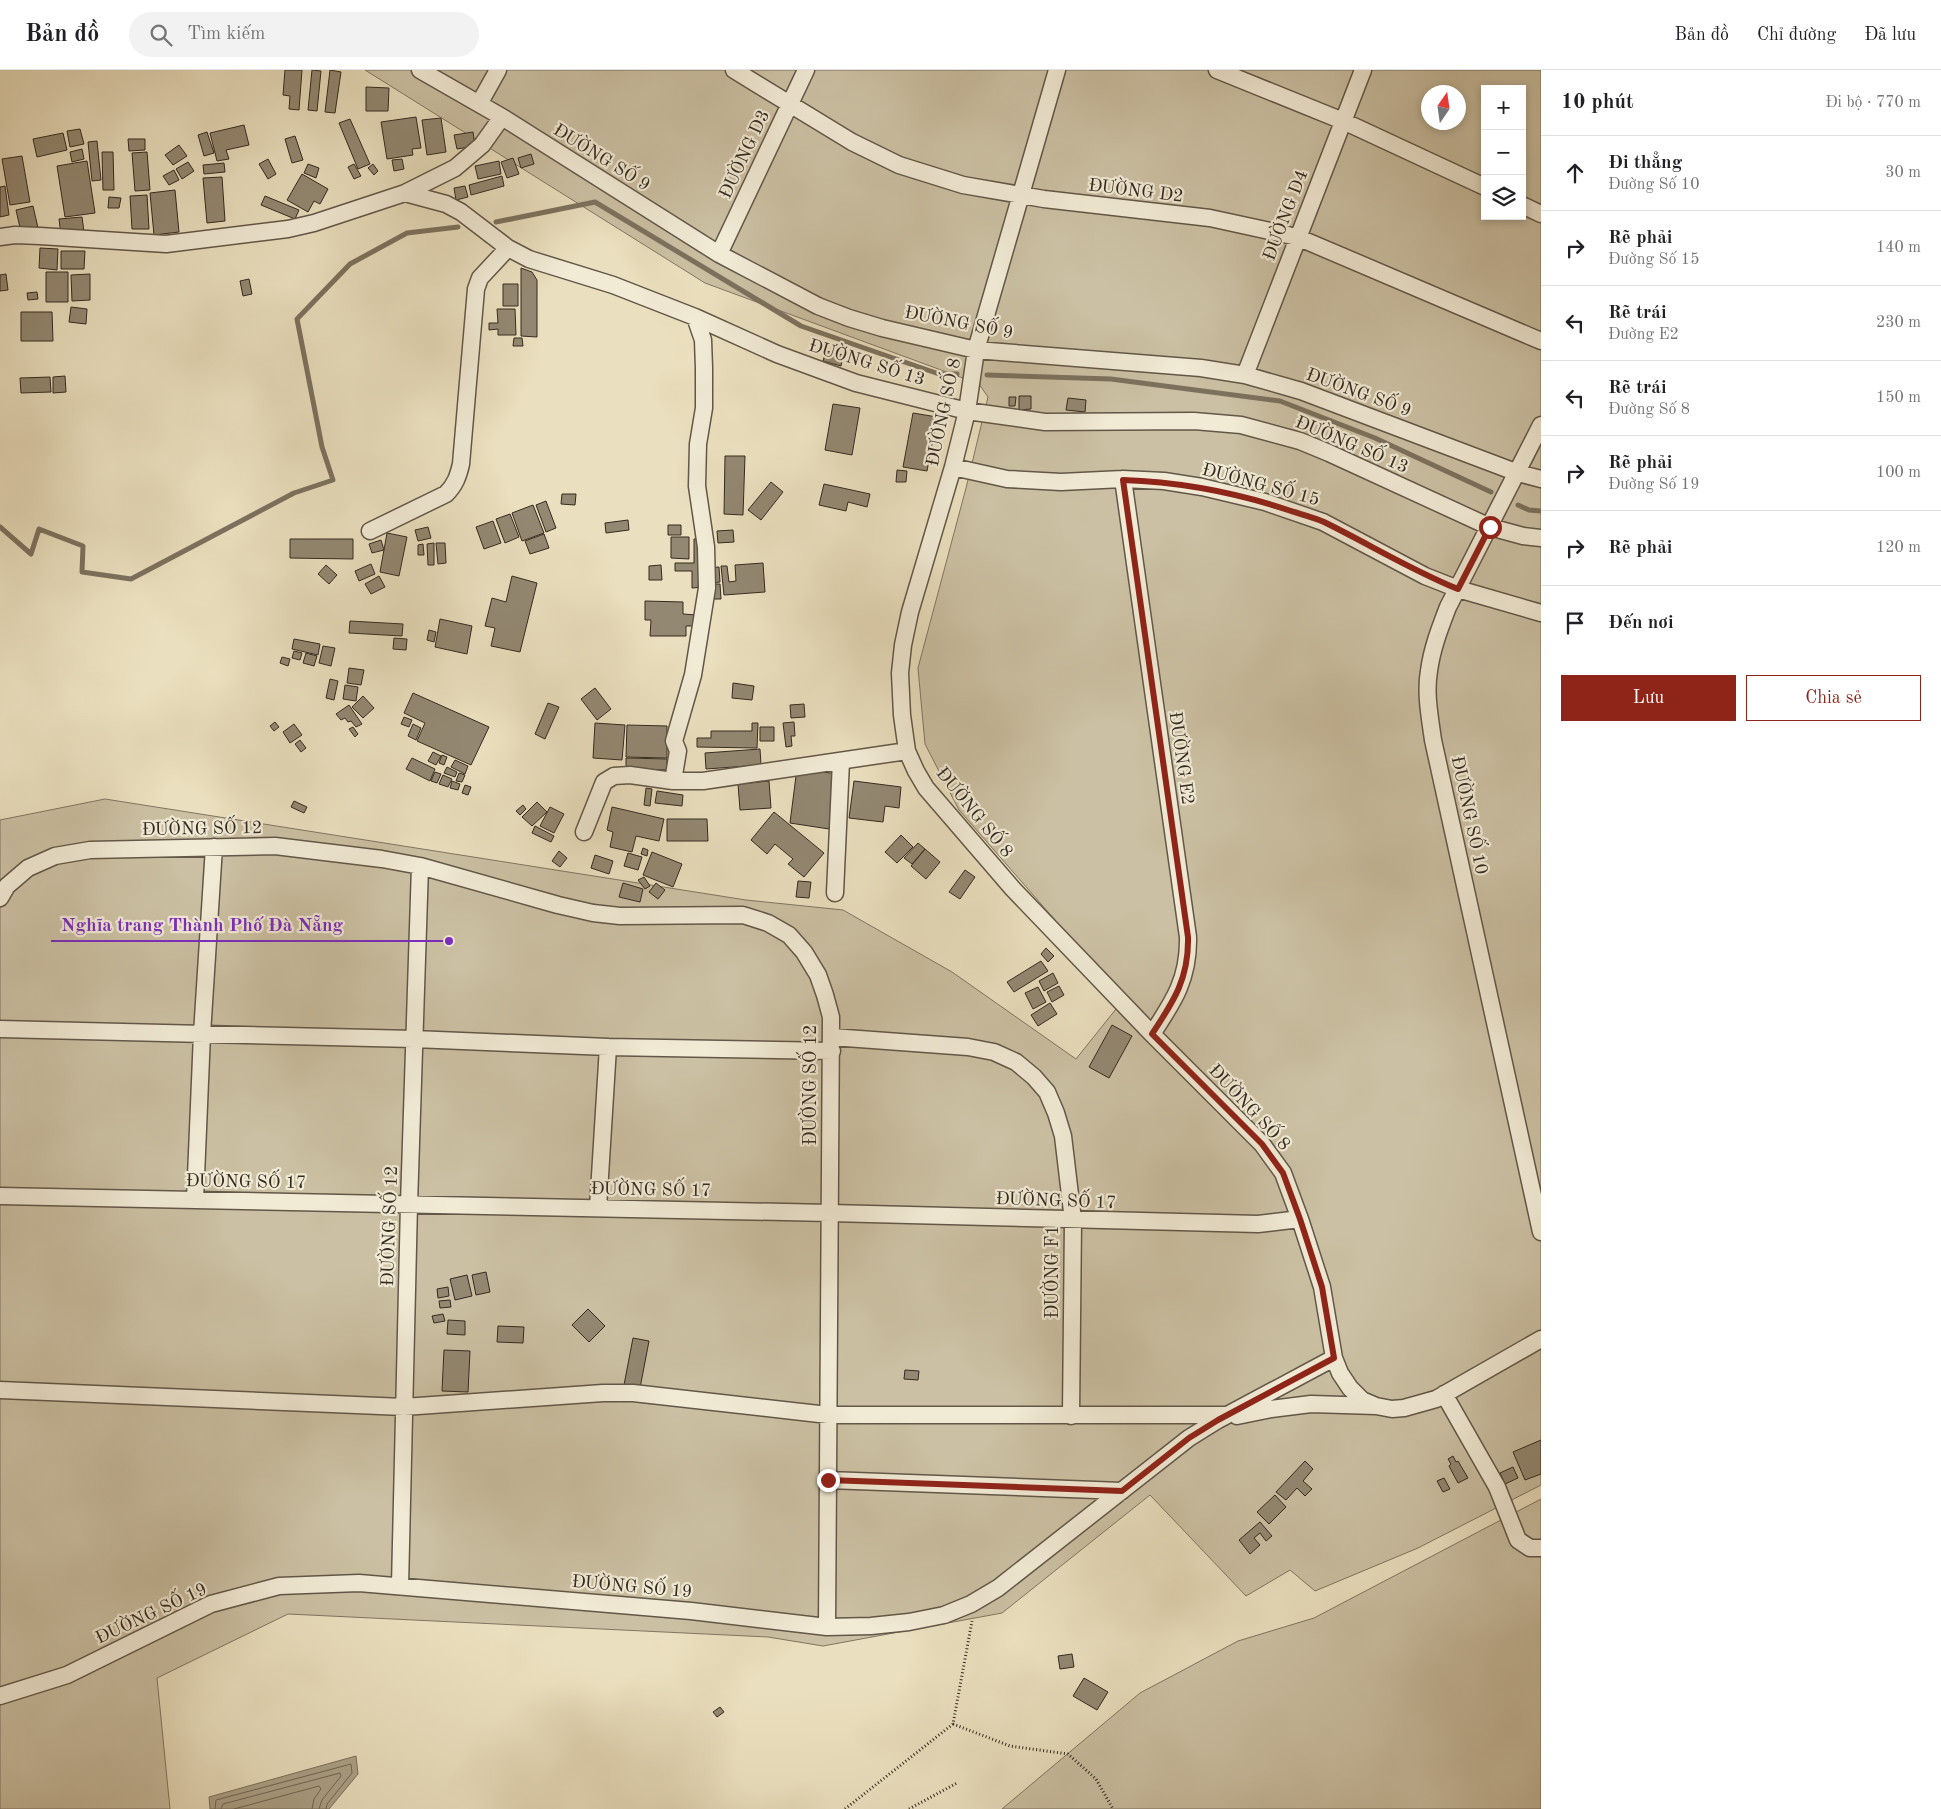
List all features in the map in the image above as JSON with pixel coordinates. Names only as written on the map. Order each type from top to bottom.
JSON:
[{"type":"street","name":"ĐƯỜNG SỐ 9","points":[[420,70],[724,243],[818,306],[849,318],[882,328],[976,350],[1201,368],[1245,375],[1301,391],[1518,473],[1541,479]]},
{"type":"street","points":[[479,104],[498,70]]},
{"type":"street","name":"ĐƯỜNG D2","points":[[734,70],[852,142],[899,164],[963,185],[1021,195],[1210,218],[1297,237],[1541,340]]},
{"type":"street","name":"ĐƯỜNG D3","points":[[724,243],[806,70]]},
{"type":"street","name":"ĐƯỜNG SỐ 8","points":[[1057,70],[976,350],[967,411],[953,467],[910,612],[903,645],[900,673],[902,715],[907,751],[926,788],[1013,889],[1152,1034],[1262,1144],[1283,1173],[1322,1287],[1334,1358],[1340,1373],[1350,1388],[1362,1400],[1376,1406]]},
{"type":"street","points":[[1218,70],[1343,121],[1481,185]]},
{"type":"street","name":"ĐƯỜNG D4","points":[[1245,375],[1363,70]]},
{"type":"street","points":[[0,237],[15,235],[40,236],[166,244],[288,229],[314,223],[405,193],[456,168],[482,145],[502,117]]},
{"type":"street","name":"ĐƯỜNG SỐ 13","points":[[405,193],[446,204],[461,212],[508,248],[529,258],[613,285],[695,317],[776,354],[856,382],[967,411],[1045,422],[1194,420],[1241,425],[1300,440],[1490,527],[1523,536],[1541,538]]},
{"type":"street","points":[[1526,207],[1541,214]]},
{"type":"street","points":[[370,531],[446,494],[454,487],[461,464],[476,289],[480,278],[508,248]]},
{"type":"street","points":[[673,780],[678,751],[674,741],[693,676],[707,588],[706,548],[698,486],[698,444],[704,408],[703,340],[695,317]]},
{"type":"street","name":"ĐƯỜNG SỐ 10","points":[[1541,425],[1448,608],[1436,638],[1428,672],[1428,706],[1433,740],[1541,1232]]},
{"type":"street","name":"ĐƯỜNG SỐ 15","points":[[953,467],[1007,478],[1061,482],[1164,481],[1265,502],[1323,522],[1425,576],[1458,589],[1541,613]]},
{"type":"street","name":"ĐƯỜNG E2","points":[[1123,480],[1188,937],[1185,975],[1178,993],[1152,1034]]},
{"type":"street","points":[[584,832],[604,782],[614,776],[630,774],[673,780],[703,781],[907,751]]},
{"type":"street","points":[[835,893],[841,761]]},
{"type":"street","name":"ĐƯỜNG SỐ 12","points":[[0,898],[7,886],[28,868],[55,856],[90,850],[275,846],[382,859],[420,866],[593,913],[620,916],[743,915],[768,923],[789,935],[804,952],[818,975],[831,1017],[827,1627]]},
{"type":"street","points":[[195,1200],[202,1034],[214,847]]},
{"type":"street","name":"ĐƯỜNG SỐ 12","points":[[400,1586],[409,1204],[420,866]]},
{"type":"street","name":"ĐƯỜNG F1","points":[[0,1029],[414,1039],[608,1047],[832,1044],[968,1047],[994,1052],[1016,1062],[1034,1077],[1047,1092],[1063,1136],[1073,1220],[1071,1416]]},
{"type":"street","points":[[598,1208],[608,1047]]},
{"type":"street","name":"ĐƯỜNG SỐ 17","points":[[0,1196],[1258,1224],[1300,1219]]},
{"type":"street","name":"ĐƯỜNG SỐ 19","points":[[1223,1418],[1310,1404],[1376,1406],[1392,1409],[1420,1405],[1444,1394],[1541,1339]]},
{"type":"street","name":"ĐƯỜNG SỐ 19","points":[[0,1696],[67,1675],[211,1604],[279,1586],[359,1583],[400,1586],[691,1611],[827,1627],[871,1626],[909,1622],[944,1614],[971,1604],[998,1588],[1189,1438],[1334,1358]]},
{"type":"street","points":[[0,1390],[404,1406],[633,1392],[828,1415],[1223,1418]]},
{"type":"street","points":[[1444,1394],[1497,1487],[1518,1540],[1530,1548],[1541,1548]]},
{"type":"street","points":[[828,1480],[1122,1491]]},
{"type":"path","points":[[846,1809],[953,1724],[972,1625]]},
{"type":"path","points":[[953,1724],[1010,1746],[1068,1754],[1096,1779],[1113,1809]]},
{"type":"path","points":[[908,1809],[957,1783]]},
{"type":"shaded area","points":[[365,70],[1541,70],[1541,1485],[1418,1548],[1315,1591],[1290,1570],[1246,1596],[1150,1495],[1002,1613],[823,1646],[768,1637],[288,1614],[157,1678],[170,1809],[0,1809],[0,820],[105,799],[746,900],[843,910],[952,972],[1076,1059],[1124,999],[959,810],[925,744],[918,668],[988,397],[979,384],[705,283]]},
{"type":"shaded area","points":[[1541,1499],[1541,1809],[1002,1809],[1140,1693],[1238,1641],[1314,1618]]},
{"type":"water","points":[[356,1756],[358,1774],[329,1809],[210,1809],[209,1797]]},
{"type":"building","points":[[285,70],[302,70],[299,110],[289,109],[290,96],[283,95]]},
{"type":"building","points":[[312,70],[321,71],[317,111],[308,110]]},
{"type":"building","points":[[330,70],[341,72],[335,113],[325,112]]},
{"type":"building","points":[[366,87],[389,88],[388,111],[366,111]]},
{"type":"building","points":[[416,117],[421,148],[412,149],[413,155],[387,159],[381,122]]},
{"type":"building","points":[[441,118],[446,152],[427,155],[422,120]]},
{"type":"building","points":[[350,119],[370,164],[358,169],[339,123]]},
{"type":"building","points":[[244,125],[249,145],[226,150],[229,159],[217,161],[210,133]]},
{"type":"building","points":[[80,129],[84,144],[70,147],[67,131]]},
{"type":"building","points":[[207,132],[214,153],[204,156],[198,135]]},
{"type":"building","points":[[473,132],[475,146],[457,149],[454,135]]},
{"type":"building","points":[[63,133],[67,150],[37,157],[33,139]]},
{"type":"building","points":[[295,136],[303,160],[292,163],[285,139]]},
{"type":"building","points":[[128,139],[145,139],[145,150],[129,151]]},
{"type":"building","points":[[97,141],[101,180],[92,181],[88,142]]},
{"type":"building","points":[[179,145],[187,156],[173,165],[165,155]]},
{"type":"building","points":[[82,149],[84,159],[72,162],[70,152]]},
{"type":"building","points":[[102,152],[113,152],[114,190],[103,190]]},
{"type":"building","points":[[147,152],[150,190],[135,191],[132,153]]},
{"type":"building","points":[[531,154],[534,164],[521,168],[518,158]]},
{"type":"building","points":[[22,156],[30,202],[10,205],[2,159]]},
{"type":"building","points":[[513,158],[519,174],[507,178],[501,162]]},
{"type":"building","points":[[268,159],[276,174],[268,179],[259,164]]},
{"type":"building","points":[[402,159],[404,169],[394,171],[392,160]]},
{"type":"building","points":[[87,161],[95,213],[65,217],[57,166]]},
{"type":"building","points":[[499,161],[501,174],[478,179],[475,166]]},
{"type":"building","points":[[188,162],[194,171],[182,179],[176,169]]},
{"type":"building","points":[[224,163],[225,172],[204,174],[203,165]]},
{"type":"building","points":[[308,164],[319,168],[316,178],[304,173]]},
{"type":"building","points":[[354,164],[361,176],[354,179],[348,167]]},
{"type":"building","points":[[373,164],[378,171],[374,175],[368,168]]},
{"type":"building","points":[[174,170],[179,180],[169,185],[163,176]]},
{"type":"building","points":[[302,174],[328,189],[320,204],[314,201],[308,212],[287,200]]},
{"type":"building","points":[[502,176],[504,186],[471,195],[469,185]]},
{"type":"building","points":[[222,177],[225,221],[207,223],[203,178]]},
{"type":"building","points":[[5,186],[9,215],[0,217],[0,187]]},
{"type":"building","points":[[465,186],[468,197],[456,200],[454,188]]},
{"type":"building","points":[[175,190],[179,232],[154,235],[150,193]]},
{"type":"building","points":[[147,195],[149,229],[132,229],[130,196]]},
{"type":"building","points":[[265,196],[299,210],[295,219],[261,205]]},
{"type":"building","points":[[109,197],[121,198],[119,208],[108,208]]},
{"type":"building","points":[[33,206],[38,228],[21,232],[16,210]]},
{"type":"building","points":[[82,217],[84,232],[61,235],[59,219]]},
{"type":"building","points":[[40,248],[58,249],[57,270],[39,268]]},
{"type":"building","points":[[61,251],[85,251],[84,269],[61,269]]},
{"type":"building","points":[[521,268],[532,272],[537,280],[537,337],[521,336]]},
{"type":"building","points":[[46,272],[68,272],[68,302],[46,302]]},
{"type":"building","points":[[6,274],[8,290],[0,291],[0,275]]},
{"type":"building","points":[[90,274],[90,300],[72,301],[71,275]]},
{"type":"building","points":[[249,279],[252,294],[243,296],[240,281]]},
{"type":"building","points":[[503,284],[518,284],[518,306],[503,306]]},
{"type":"building","points":[[37,292],[38,299],[28,300],[27,293]]},
{"type":"building","points":[[71,307],[87,309],[86,324],[69,322]]},
{"type":"building","points":[[497,309],[515,309],[516,335],[498,335],[498,329],[489,330],[489,323],[498,323]]},
{"type":"building","points":[[21,312],[52,312],[53,341],[21,341]]},
{"type":"building","points":[[514,338],[522,338],[523,346],[513,346]]},
{"type":"building","points":[[826,351],[843,355],[841,366],[823,361]]},
{"type":"building","points":[[65,376],[66,392],[53,393],[53,377]]},
{"type":"building","points":[[50,377],[51,392],[21,393],[20,378]]},
{"type":"building","points":[[1019,396],[1031,396],[1031,409],[1019,410]]},
{"type":"building","points":[[1009,397],[1016,397],[1015,406],[1009,406]]},
{"type":"building","points":[[1068,398],[1086,400],[1085,412],[1066,410]]},
{"type":"building","points":[[833,404],[860,408],[852,455],[825,450]]},
{"type":"building","points":[[913,413],[937,417],[927,471],[903,467]]},
{"type":"building","points":[[725,456],[745,456],[743,515],[724,514]]},
{"type":"building","points":[[897,470],[907,471],[906,482],[896,482]]},
{"type":"building","points":[[771,482],[783,492],[761,520],[748,510]]},
{"type":"building","points":[[824,484],[870,494],[867,507],[848,502],[846,511],[819,505]]},
{"type":"building","points":[[562,494],[576,494],[575,505],[561,504]]},
{"type":"building","points":[[546,501],[556,528],[546,532],[536,505]]},
{"type":"building","points":[[533,505],[544,533],[522,541],[512,513]]},
{"type":"building","points":[[510,514],[519,537],[505,543],[496,519]]},
{"type":"building","points":[[628,520],[629,530],[606,533],[605,523]]},
{"type":"building","points":[[493,521],[501,543],[484,549],[476,527]]},
{"type":"building","points":[[668,525],[681,525],[681,535],[668,535]]},
{"type":"building","points":[[428,527],[431,538],[418,541],[415,530]]},
{"type":"building","points":[[733,530],[734,542],[718,543],[717,531]]},
{"type":"building","points":[[387,533],[407,537],[399,576],[380,572]]},
{"type":"building","points":[[544,534],[549,548],[530,554],[525,541]]},
{"type":"building","points":[[671,537],[689,537],[689,559],[671,558]]},
{"type":"building","points":[[702,538],[704,587],[692,588],[692,571],[675,571],[675,563],[694,563],[694,539]]},
{"type":"building","points":[[290,539],[353,539],[353,559],[290,558]]},
{"type":"building","points":[[381,540],[384,550],[372,553],[369,544]]},
{"type":"building","points":[[434,543],[434,565],[428,565],[427,544]]},
{"type":"building","points":[[436,543],[445,543],[446,563],[438,564]]},
{"type":"building","points":[[423,544],[424,555],[418,555],[418,545]]},
{"type":"building","points":[[763,563],[765,592],[724,595],[721,566],[727,566],[729,582],[736,581],[735,565]]},
{"type":"building","points":[[371,564],[375,574],[359,581],[355,571]]},
{"type":"building","points":[[326,565],[337,575],[329,584],[318,574]]},
{"type":"building","points":[[661,565],[662,580],[649,580],[649,566]]},
{"type":"building","points":[[719,567],[720,582],[710,583],[709,568]]},
{"type":"building","points":[[379,576],[385,587],[371,594],[365,584]]},
{"type":"building","points":[[512,576],[537,583],[520,652],[491,646],[495,628],[485,626],[492,598],[506,602]]},
{"type":"building","points":[[710,584],[720,584],[721,599],[711,599]]},
{"type":"building","points":[[645,601],[683,602],[683,614],[697,615],[696,626],[686,626],[686,636],[650,636],[651,620],[645,620]]},
{"type":"building","points":[[440,619],[472,626],[467,654],[435,647]]},
{"type":"building","points":[[350,621],[403,624],[402,636],[349,633]]},
{"type":"building","points":[[429,630],[436,632],[434,642],[427,640]]},
{"type":"building","points":[[394,638],[407,639],[406,650],[393,649]]},
{"type":"building","points":[[294,639],[320,644],[318,655],[292,649]]},
{"type":"building","points":[[323,646],[335,648],[331,666],[319,663]]},
{"type":"building","points":[[294,651],[302,653],[300,660],[292,658]]},
{"type":"building","points":[[306,653],[317,656],[314,666],[303,663]]},
{"type":"building","points":[[282,657],[290,659],[288,666],[280,663]]},
{"type":"building","points":[[349,668],[364,670],[361,685],[347,683]]},
{"type":"building","points":[[330,679],[338,681],[334,700],[326,698]]},
{"type":"building","points":[[733,683],[754,686],[752,700],[732,698]]},
{"type":"building","points":[[345,685],[358,687],[356,701],[343,699]]},
{"type":"building","points":[[595,688],[611,709],[597,720],[581,699]]},
{"type":"building","points":[[413,693],[489,727],[471,765],[417,741],[425,723],[404,713]]},
{"type":"building","points":[[363,696],[374,708],[363,718],[352,707]]},
{"type":"building","points":[[548,703],[559,707],[545,739],[535,734]]},
{"type":"building","points":[[804,704],[805,717],[791,718],[790,705]]},
{"type":"building","points":[[349,705],[362,724],[356,727],[345,718],[341,720],[336,714]]},
{"type":"building","points":[[404,717],[412,720],[409,727],[401,724]]},
{"type":"building","points":[[275,722],[279,727],[274,731],[270,726]]},
{"type":"building","points":[[794,722],[795,736],[791,736],[792,746],[786,747],[783,723]]},
{"type":"building","points":[[595,723],[625,725],[622,760],[593,758]]},
{"type":"building","points":[[752,723],[758,723],[757,748],[697,747],[697,738],[711,738],[711,731],[752,731]]},
{"type":"building","points":[[294,724],[302,735],[290,743],[283,732]]},
{"type":"building","points":[[413,724],[421,728],[416,740],[408,736]]},
{"type":"building","points":[[627,725],[667,726],[667,758],[626,757]]},
{"type":"building","points":[[353,727],[358,734],[355,737],[349,729]]},
{"type":"building","points":[[760,727],[774,727],[774,741],[760,741]]},
{"type":"building","points":[[300,740],[306,748],[301,752],[295,744]]},
{"type":"building","points":[[760,749],[761,765],[706,769],[705,753]]},
{"type":"building","points":[[433,752],[441,756],[436,765],[428,761]]},
{"type":"building","points":[[442,755],[447,757],[444,765],[439,763]]},
{"type":"building","points":[[412,758],[435,769],[430,781],[406,769]]},
{"type":"building","points":[[626,758],[667,759],[667,770],[626,769]]},
{"type":"building","points":[[455,760],[468,766],[465,774],[451,767]]},
{"type":"building","points":[[447,767],[457,772],[455,777],[444,773]]},
{"type":"building","points":[[797,768],[837,774],[829,829],[790,823]]},
{"type":"building","points":[[435,772],[441,774],[437,783],[431,781]]},
{"type":"building","points":[[459,773],[465,775],[462,782],[456,781]]},
{"type":"building","points":[[443,775],[452,779],[448,787],[439,784]]},
{"type":"building","points":[[452,781],[460,784],[458,790],[450,788]]},
{"type":"building","points":[[769,781],[771,808],[740,810],[738,784]]},
{"type":"building","points":[[854,781],[901,787],[899,808],[885,806],[883,822],[849,818]]},
{"type":"building","points":[[465,785],[471,787],[468,795],[462,793]]},
{"type":"building","points":[[646,788],[652,789],[650,806],[644,805]]},
{"type":"building","points":[[657,791],[683,795],[682,806],[655,803]]},
{"type":"building","points":[[294,801],[307,807],[304,813],[291,807]]},
{"type":"building","points":[[537,802],[547,812],[532,826],[522,817]]},
{"type":"building","points":[[523,805],[526,809],[520,815],[516,811]]},
{"type":"building","points":[[550,807],[564,814],[554,833],[540,826]]},
{"type":"building","points":[[612,807],[664,819],[659,841],[636,836],[632,852],[610,847],[613,832],[607,830]]},
{"type":"building","points":[[774,812],[824,853],[804,877],[788,864],[793,859],[775,844],[767,854],[751,840]]},
{"type":"building","points":[[667,819],[707,819],[708,841],[667,841]]},
{"type":"building","points":[[535,826],[554,836],[551,842],[532,833]]},
{"type":"building","points":[[901,835],[913,847],[897,863],[885,852]]},
{"type":"building","points":[[918,843],[925,849],[912,864],[904,858]]},
{"type":"building","points":[[643,848],[648,850],[647,856],[641,854]]},
{"type":"building","points":[[925,849],[940,862],[926,879],[911,866]]},
{"type":"building","points":[[559,851],[567,858],[560,867],[552,861]]},
{"type":"building","points":[[652,852],[682,864],[673,887],[643,875]]},
{"type":"building","points":[[628,853],[642,857],[638,870],[624,866]]},
{"type":"building","points":[[595,855],[613,861],[609,874],[591,868]]},
{"type":"building","points":[[965,870],[975,877],[960,899],[949,892]]},
{"type":"building","points":[[644,877],[650,886],[645,889],[638,880]]},
{"type":"building","points":[[798,881],[811,882],[809,898],[796,897]]},
{"type":"building","points":[[623,883],[643,889],[640,902],[619,897]]},
{"type":"building","points":[[656,883],[665,890],[658,899],[649,892]]},
{"type":"building","points":[[1046,948],[1054,956],[1048,962],[1041,954]]},
{"type":"building","points":[[1041,961],[1048,971],[1014,992],[1007,982]]},
{"type":"building","points":[[1053,973],[1058,983],[1044,991],[1039,981]]},
{"type":"building","points":[[1059,986],[1064,995],[1052,1002],[1047,992]]},
{"type":"building","points":[[1038,987],[1046,1002],[1033,1009],[1025,993]]},
{"type":"building","points":[[1050,1003],[1057,1014],[1038,1026],[1031,1015]]},
{"type":"building","points":[[1112,1025],[1132,1036],[1109,1078],[1089,1067]]},
{"type":"building","points":[[486,1272],[490,1292],[476,1295],[472,1275]]},
{"type":"building","points":[[467,1275],[472,1296],[455,1300],[450,1279]]},
{"type":"building","points":[[448,1287],[449,1296],[438,1298],[437,1289]]},
{"type":"building","points":[[450,1300],[451,1307],[440,1308],[439,1301]]},
{"type":"building","points":[[588,1309],[605,1326],[589,1342],[572,1325]]},
{"type":"building","points":[[443,1314],[445,1321],[434,1323],[432,1316]]},
{"type":"building","points":[[448,1320],[465,1321],[465,1335],[447,1334]]},
{"type":"building","points":[[498,1326],[524,1327],[523,1343],[497,1342]]},
{"type":"building","points":[[633,1338],[649,1341],[640,1388],[624,1385]]},
{"type":"building","points":[[444,1350],[470,1351],[468,1392],[442,1391]]},
{"type":"building","points":[[905,1370],[919,1371],[918,1380],[904,1379]]},
{"type":"building","points":[[1541,1440],[1541,1474],[1525,1480],[1513,1452]]},
{"type":"building","points":[[1453,1456],[1468,1478],[1458,1483],[1449,1466],[1451,1464],[1448,1459]]},
{"type":"building","points":[[1305,1461],[1313,1469],[1303,1481],[1312,1489],[1305,1496],[1297,1488],[1286,1500],[1276,1492]]},
{"type":"building","points":[[1513,1467],[1518,1478],[1505,1484],[1500,1473]]},
{"type":"building","points":[[1444,1478],[1450,1489],[1443,1492],[1437,1481]]},
{"type":"building","points":[[1275,1495],[1286,1507],[1269,1524],[1257,1512]]},
{"type":"building","points":[[1260,1522],[1272,1536],[1266,1541],[1260,1533],[1254,1538],[1260,1545],[1250,1554],[1239,1540]]},
{"type":"building","points":[[1072,1654],[1074,1667],[1060,1669],[1058,1656]]},
{"type":"building","points":[[1084,1678],[1108,1692],[1097,1710],[1073,1696]]},
{"type":"building","points":[[720,1707],[724,1712],[717,1717],[713,1712]]},
{"type":"waterway","points":[[496,222],[595,202],[801,326],[939,374],[957,374]]},
{"type":"waterway","points":[[0,527],[31,554],[39,529],[83,546],[82,572],[131,579],[294,493],[333,480],[322,447],[297,319],[350,264],[407,233],[458,227]]},
{"type":"waterway","points":[[987,375],[1111,379],[1280,401],[1375,438],[1491,492]]},
{"type":"waterway","points":[[1518,505],[1529,510],[1541,511]]},
{"type":"place","name":"Nghĩa trang Thành Phố Đà Nẵng","points":[[449,941]]},
{"type":"route","points":[[828,1480],[1122,1491],[1189,1438],[1218,1420],[1334,1358],[1322,1287],[1283,1173],[1262,1144],[1152,1034],[1178,993],[1185,975],[1188,937],[1123,480],[1164,481],[1202,487],[1265,502],[1323,522],[1425,576],[1458,589],[1490,527]]}]
